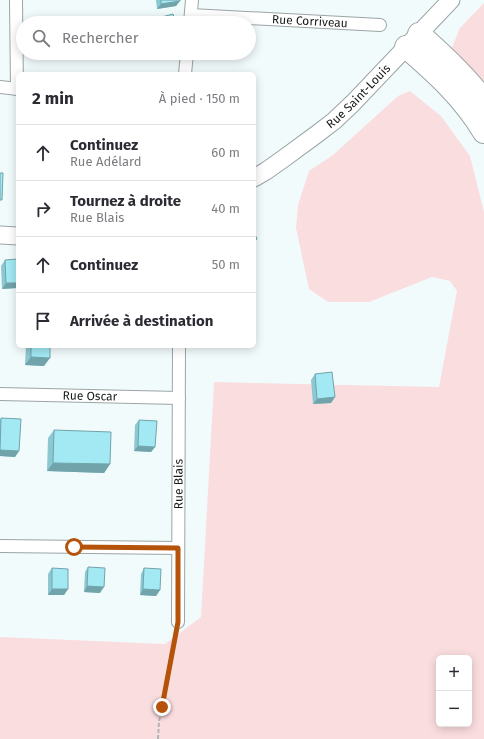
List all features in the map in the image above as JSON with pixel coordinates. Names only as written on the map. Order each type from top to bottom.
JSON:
[{"type":"highway","points":[[412,40],[455,68],[484,101]]},
{"type":"highway","points":[[412,40],[438,76],[468,107],[484,132]]},
{"type":"main road","name":"Rue Saint-Louis","points":[[256,177],[283,159],[334,121],[451,0]]},
{"type":"main road","points":[[0,235],[16,236]]},
{"type":"street","points":[[16,0],[16,16]]},
{"type":"street","points":[[191,16],[192,0]]},
{"type":"street","name":"Rue Corriveau","points":[[256,21],[380,25]]},
{"type":"street","points":[[17,60],[18,72]]},
{"type":"street","points":[[185,72],[186,60]]},
{"type":"street","points":[[0,87],[16,89]]},
{"type":"street","name":"Rue Blais","points":[[178,622],[179,348]]},
{"type":"street","name":"Rue Oscar","points":[[0,394],[179,398]]},
{"type":"street","points":[[0,546],[178,548]]},
{"type":"path","points":[[158,739],[178,622]]},
{"type":"shaded area","points":[[484,3],[484,90],[451,50],[460,28]]},
{"type":"shaded area","points":[[410,91],[441,116],[470,156],[484,212],[484,739],[0,739],[0,637],[165,644],[201,617],[214,382],[439,387],[457,291],[450,281],[432,277],[369,302],[328,302],[309,289],[296,228],[298,205],[309,171],[333,155],[398,96]]},
{"type":"building","points":[[161,0],[180,0],[180,1],[161,4]]},
{"type":"building","points":[[0,173],[3,173],[2,200],[0,200]]},
{"type":"building","points":[[16,259],[16,283],[6,283],[5,260]]},
{"type":"building","points":[[31,348],[50,348],[50,358],[31,357]]},
{"type":"building","points":[[332,372],[335,397],[317,399],[315,374]]},
{"type":"building","points":[[1,418],[21,419],[19,451],[0,450]]},
{"type":"building","points":[[139,420],[157,421],[155,447],[138,446]]},
{"type":"building","points":[[54,430],[111,432],[110,464],[53,463]]},
{"type":"building","points":[[88,567],[105,568],[104,587],[87,586]]},
{"type":"building","points":[[52,568],[68,569],[68,589],[52,589]]},
{"type":"building","points":[[144,568],[161,569],[160,590],[143,589]]},
{"type":"route","points":[[74,547],[178,548],[178,622],[162,707]]}]
